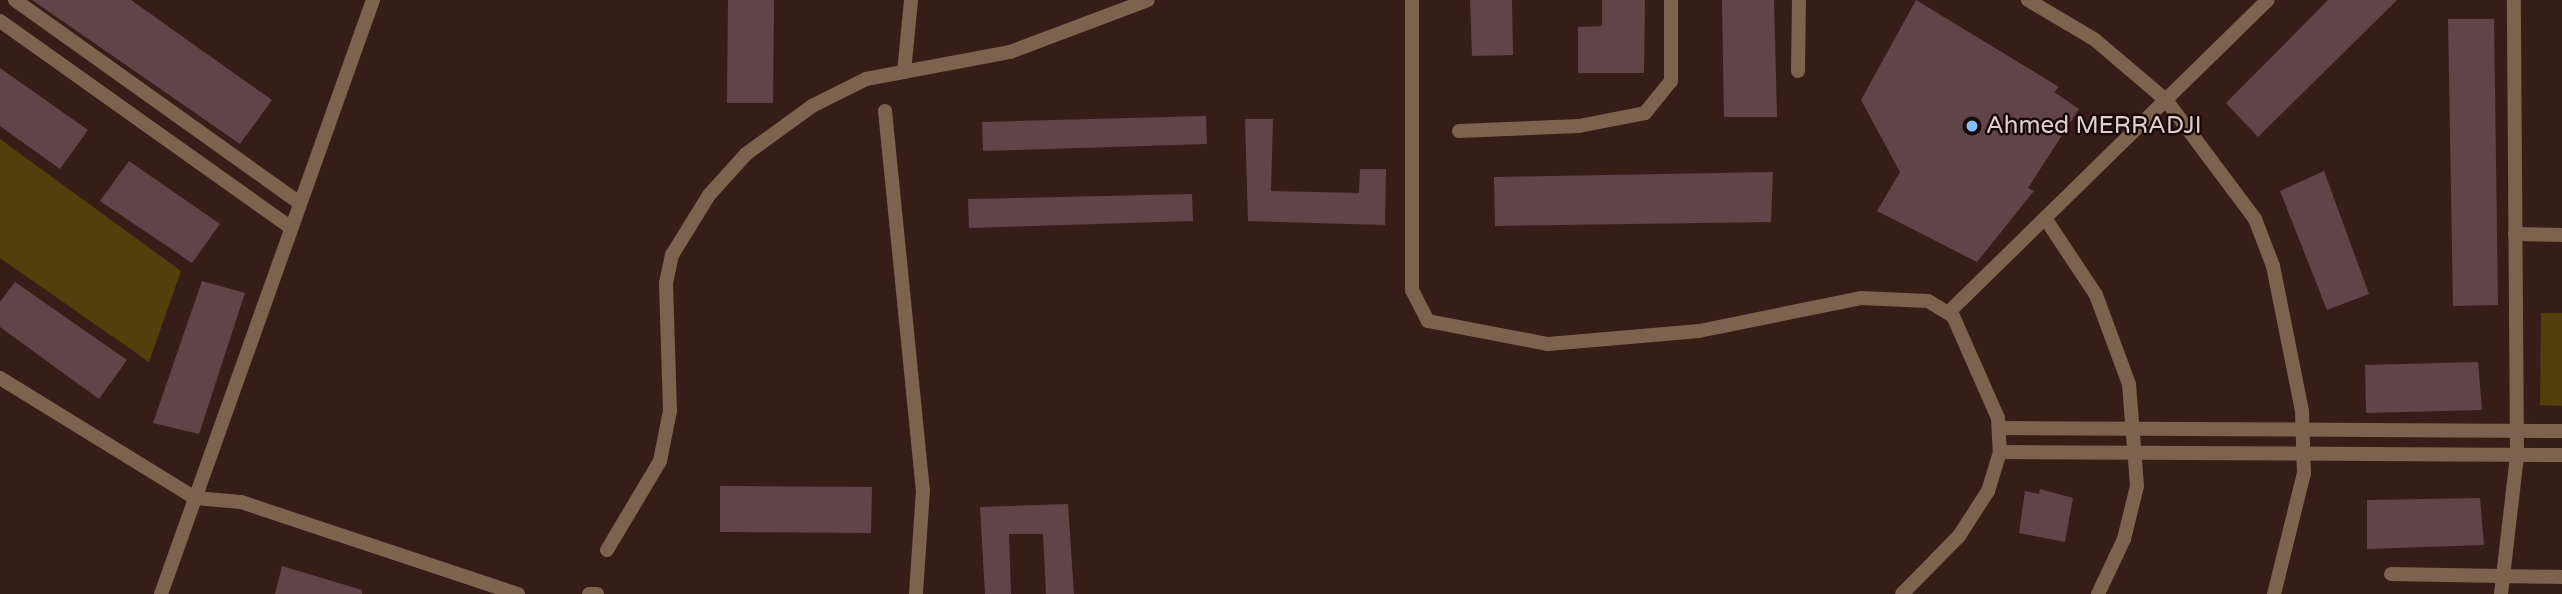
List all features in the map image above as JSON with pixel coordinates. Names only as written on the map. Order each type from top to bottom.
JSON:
[{"type":"street","points":[[15,0],[300,203]]},
{"type":"street","points":[[161,594],[373,0]]},
{"type":"street","points":[[904,72],[911,0]]},
{"type":"street","points":[[607,550],[660,461],[670,411],[666,283],[684,233],[737,164],[772,134],[866,79],[1010,52],[1149,0]]},
{"type":"street","points":[[1412,0],[1412,290],[1428,321],[1548,344],[1699,331],[1861,298],[1899,296],[1948,312],[1999,428],[2000,452],[1988,491],[1959,536],[1902,594]]},
{"type":"street","points":[[1459,131],[1579,126],[1645,113],[1671,81],[1671,0]]},
{"type":"street","points":[[1798,71],[1799,0]]},
{"type":"street","points":[[2028,0],[2094,39],[2166,100],[2255,219],[2291,339],[2303,431],[2296,523],[2274,594]]},
{"type":"street","points":[[1948,312],[2269,0]]},
{"type":"street","points":[[2501,594],[2516,455],[2514,0]]},
{"type":"street","points":[[0,21],[291,228]]},
{"type":"street","points":[[885,111],[923,490],[916,594]]},
{"type":"street","points":[[2045,218],[2073,255],[2115,338],[2134,429],[2137,486],[2124,539],[2098,594]]},
{"type":"street","points":[[2515,234],[2562,234]]},
{"type":"street","points":[[0,378],[195,498],[241,502],[518,594]]},
{"type":"street","points":[[1999,428],[2562,431]]},
{"type":"street","points":[[2000,452],[2303,456],[2562,455]]},
{"type":"street","points":[[2391,574],[2562,577]]},
{"type":"street","points":[[589,594],[597,594]]},
{"type":"shaded area","points":[[0,139],[181,271],[149,362],[0,258]]},
{"type":"shaded area","points":[[2541,313],[2562,313],[2562,406],[2540,405]]},
{"type":"building","points":[[32,0],[131,0],[272,100],[240,144]]},
{"type":"building","points":[[728,0],[774,0],[773,103],[727,103]]},
{"type":"building","points":[[1470,0],[1512,0],[1513,55],[1472,56]]},
{"type":"building","points":[[1602,0],[1645,0],[1644,73],[1578,73],[1578,27],[1602,26]]},
{"type":"building","points":[[1722,0],[1774,0],[1777,117],[1724,117]]},
{"type":"building","name":"Ahmed MERRADJI","points":[[1916,0],[2059,87],[2054,92],[2079,109],[2028,188],[2034,191],[1977,262],[1877,211],[1900,172],[1861,100]]},
{"type":"building","points":[[2328,0],[2397,0],[2258,137],[2226,103]]},
{"type":"building","points":[[2448,19],[2494,19],[2498,305],[2453,306]]},
{"type":"building","points":[[0,68],[88,130],[60,169],[0,126]]},
{"type":"building","points":[[1206,116],[1207,144],[983,151],[982,122]]},
{"type":"building","points":[[1245,119],[1273,119],[1271,191],[1359,193],[1360,169],[1386,169],[1385,225],[1248,221]]},
{"type":"building","points":[[129,161],[220,224],[192,263],[100,201]]},
{"type":"building","points":[[2324,171],[2369,294],[2327,310],[2280,191]]},
{"type":"building","points":[[1773,172],[1771,222],[1495,226],[1494,177]]},
{"type":"building","points":[[1192,194],[1193,221],[969,228],[968,199]]},
{"type":"building","points":[[202,281],[245,293],[199,434],[153,423]]},
{"type":"building","points":[[15,282],[127,360],[99,399],[0,327],[0,302]]},
{"type":"building","points":[[2478,362],[2482,410],[2366,413],[2365,365]]},
{"type":"building","points":[[720,486],[872,487],[871,533],[720,532]]},
{"type":"building","points":[[2040,489],[2073,498],[2065,542],[2019,533],[2025,491],[2039,494]]},
{"type":"building","points":[[2480,498],[2484,545],[2367,549],[2367,500]]},
{"type":"building","points":[[1068,504],[1074,594],[1046,594],[1043,534],[1009,534],[1011,594],[985,594],[980,507]]},
{"type":"building","points":[[282,566],[362,590],[362,594],[275,594]]},
{"type":"place","name":"Ahmed MERRADJI","points":[[1972,126]]}]
